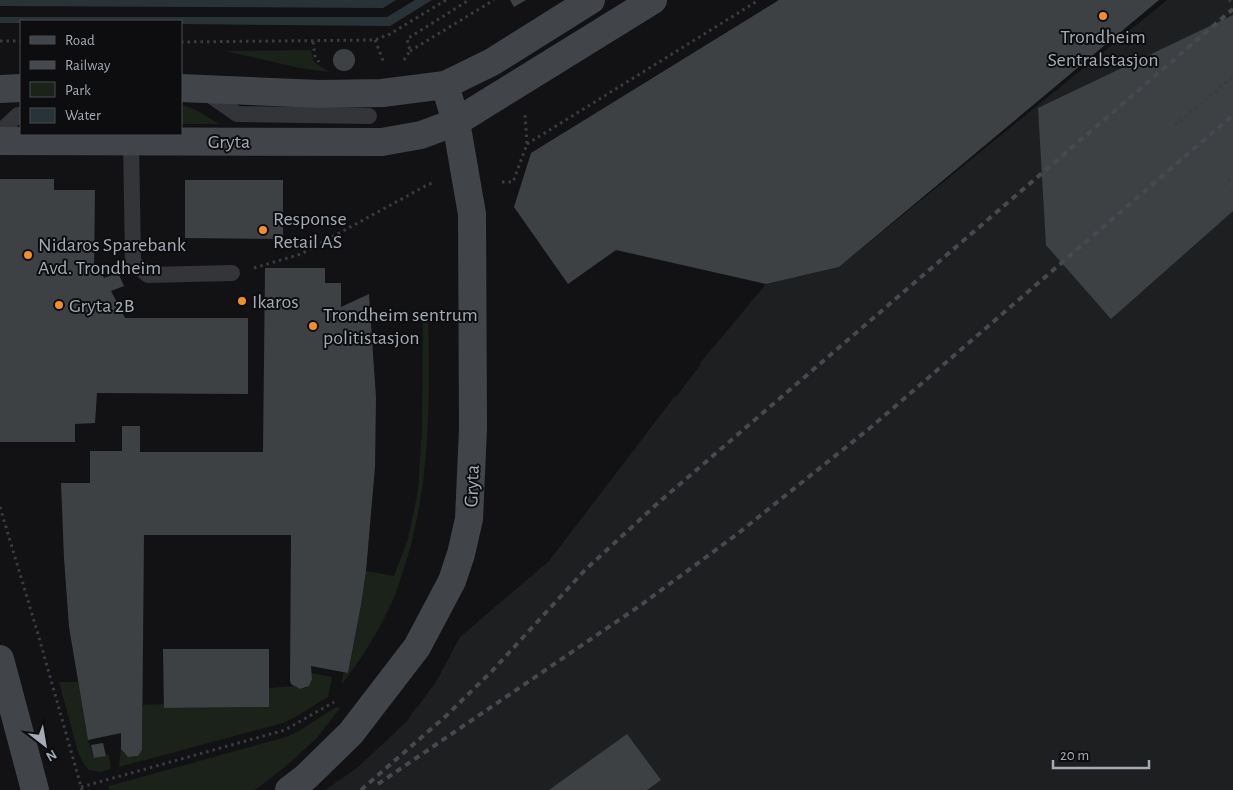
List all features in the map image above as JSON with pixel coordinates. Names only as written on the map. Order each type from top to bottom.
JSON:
[{"type":"main road","points":[[190,88],[320,94],[382,93],[445,85],[492,62],[591,0]]},
{"type":"main road","name":"Gryta","points":[[0,141],[382,142],[420,135],[456,122],[653,0]]},
{"type":"main road","name":"Gryta","points":[[289,790],[306,778],[351,734],[417,647],[452,581],[470,519],[473,429],[472,214],[456,122],[445,85]]},
{"type":"main road","points":[[0,88],[20,88]]},
{"type":"main road","points":[[0,659],[34,790]]},
{"type":"lane","points":[[190,88],[237,114],[369,116]]},
{"type":"lane","points":[[0,132],[20,115]]},
{"type":"lane","points":[[131,141],[132,262],[148,276],[232,273]]},
{"type":"path","points":[[182,42],[375,40],[390,34],[446,0]]},
{"type":"path","points":[[410,51],[407,39],[470,0]]},
{"type":"path","points":[[399,66],[410,51],[494,0]]},
{"type":"path","points":[[527,144],[759,0]]},
{"type":"path","points":[[1229,0],[1233,4]]},
{"type":"path","points":[[375,40],[387,70]]},
{"type":"path","points":[[0,41],[20,42]]},
{"type":"path","points":[[313,42],[314,56],[324,66]]},
{"type":"path","points":[[1175,125],[1233,77]]},
{"type":"path","points":[[502,182],[513,182],[527,144],[524,112]]},
{"type":"path","points":[[1223,185],[1233,177]]},
{"type":"path","points":[[250,270],[301,254],[429,184],[438,182]]},
{"type":"path","points":[[0,506],[81,788],[285,730],[334,702]]},
{"type":"shaded area","points":[[1167,0],[1233,0],[1233,790],[325,790],[357,768],[406,722],[436,682],[460,637],[549,561],[676,397],[700,363],[766,284],[839,267]]},
{"type":"green space","points":[[311,50],[314,62],[329,72],[300,68],[225,51]]},
{"type":"green space","points":[[182,105],[197,110],[220,124],[182,124]]},
{"type":"green space","points":[[428,312],[427,443],[419,508],[412,540],[388,611],[357,664],[342,684],[343,673],[348,673],[366,571],[394,576],[408,539],[418,491],[422,430],[423,313]]},
{"type":"green space","points":[[312,673],[332,677],[328,697],[283,723],[119,767],[121,749],[126,755],[131,757],[138,756],[142,750],[143,705],[164,704],[164,708],[269,707],[269,688],[294,686],[300,689],[306,688],[311,683]]},
{"type":"green space","points":[[59,682],[78,682],[88,740],[94,758],[109,755],[111,769],[101,772],[89,770],[83,763],[78,752]]},
{"type":"green space","points":[[336,707],[340,708],[317,738],[285,767],[255,790],[109,790],[109,786],[286,737],[299,731]]},
{"type":"water","points":[[0,0],[432,0],[390,26],[182,24],[182,20],[20,20],[20,23],[0,23]]},
{"type":"pier","points":[[396,0],[415,0],[387,17],[0,17],[0,6],[383,8]]},
{"type":"building","points":[[510,0],[526,0],[514,7]]},
{"type":"building","points":[[779,0],[1159,0],[839,267],[766,284],[616,250],[568,284],[514,207],[531,153]]},
{"type":"building","points":[[1233,15],[1233,211],[1111,319],[1046,245],[1038,108]]},
{"type":"building","points":[[344,49],[354,56],[355,60],[348,70],[344,71],[334,64],[333,60],[340,50]]},
{"type":"building","name":"Gryta 2B","points":[[0,179],[54,179],[54,190],[95,190],[94,274],[102,274],[104,278],[118,273],[124,286],[111,291],[125,318],[248,318],[248,394],[97,393],[95,423],[75,424],[75,442],[0,442]]},
{"type":"building","points":[[185,180],[283,180],[283,239],[185,238]]},
{"type":"building","points":[[265,268],[325,268],[325,283],[341,283],[341,307],[369,294],[376,398],[375,467],[366,571],[348,673],[311,666],[312,679],[309,686],[300,689],[291,684],[291,535],[144,535],[142,750],[138,756],[128,757],[121,749],[121,733],[88,740],[69,627],[61,483],[90,483],[90,451],[122,451],[122,426],[140,426],[140,452],[263,452]]},
{"type":"building","points":[[163,649],[269,649],[269,707],[164,708]]},
{"type":"building","points":[[627,734],[661,780],[647,790],[549,790]]},
{"type":"building","points":[[103,743],[106,756],[94,758],[91,745]]},
{"type":"railway","points":[[361,790],[447,715],[493,670],[585,570],[658,503],[1233,9]]},
{"type":"railway","points":[[378,784],[641,605],[736,535],[870,428],[1233,115]]},
{"type":"place","name":"Trondheim Sentralstasjon","points":[[1103,16]]},
{"type":"place","name":"Response Retail AS","points":[[263,230]]},
{"type":"place","name":"Nidaros Sparebank Avd. Trondheim","points":[[28,255]]},
{"type":"place","name":"Ikaros","points":[[242,301]]},
{"type":"place","name":"Gryta 2B","points":[[59,305]]},
{"type":"place","name":"Trondheim sentrum politistasjon","points":[[313,326]]}]
